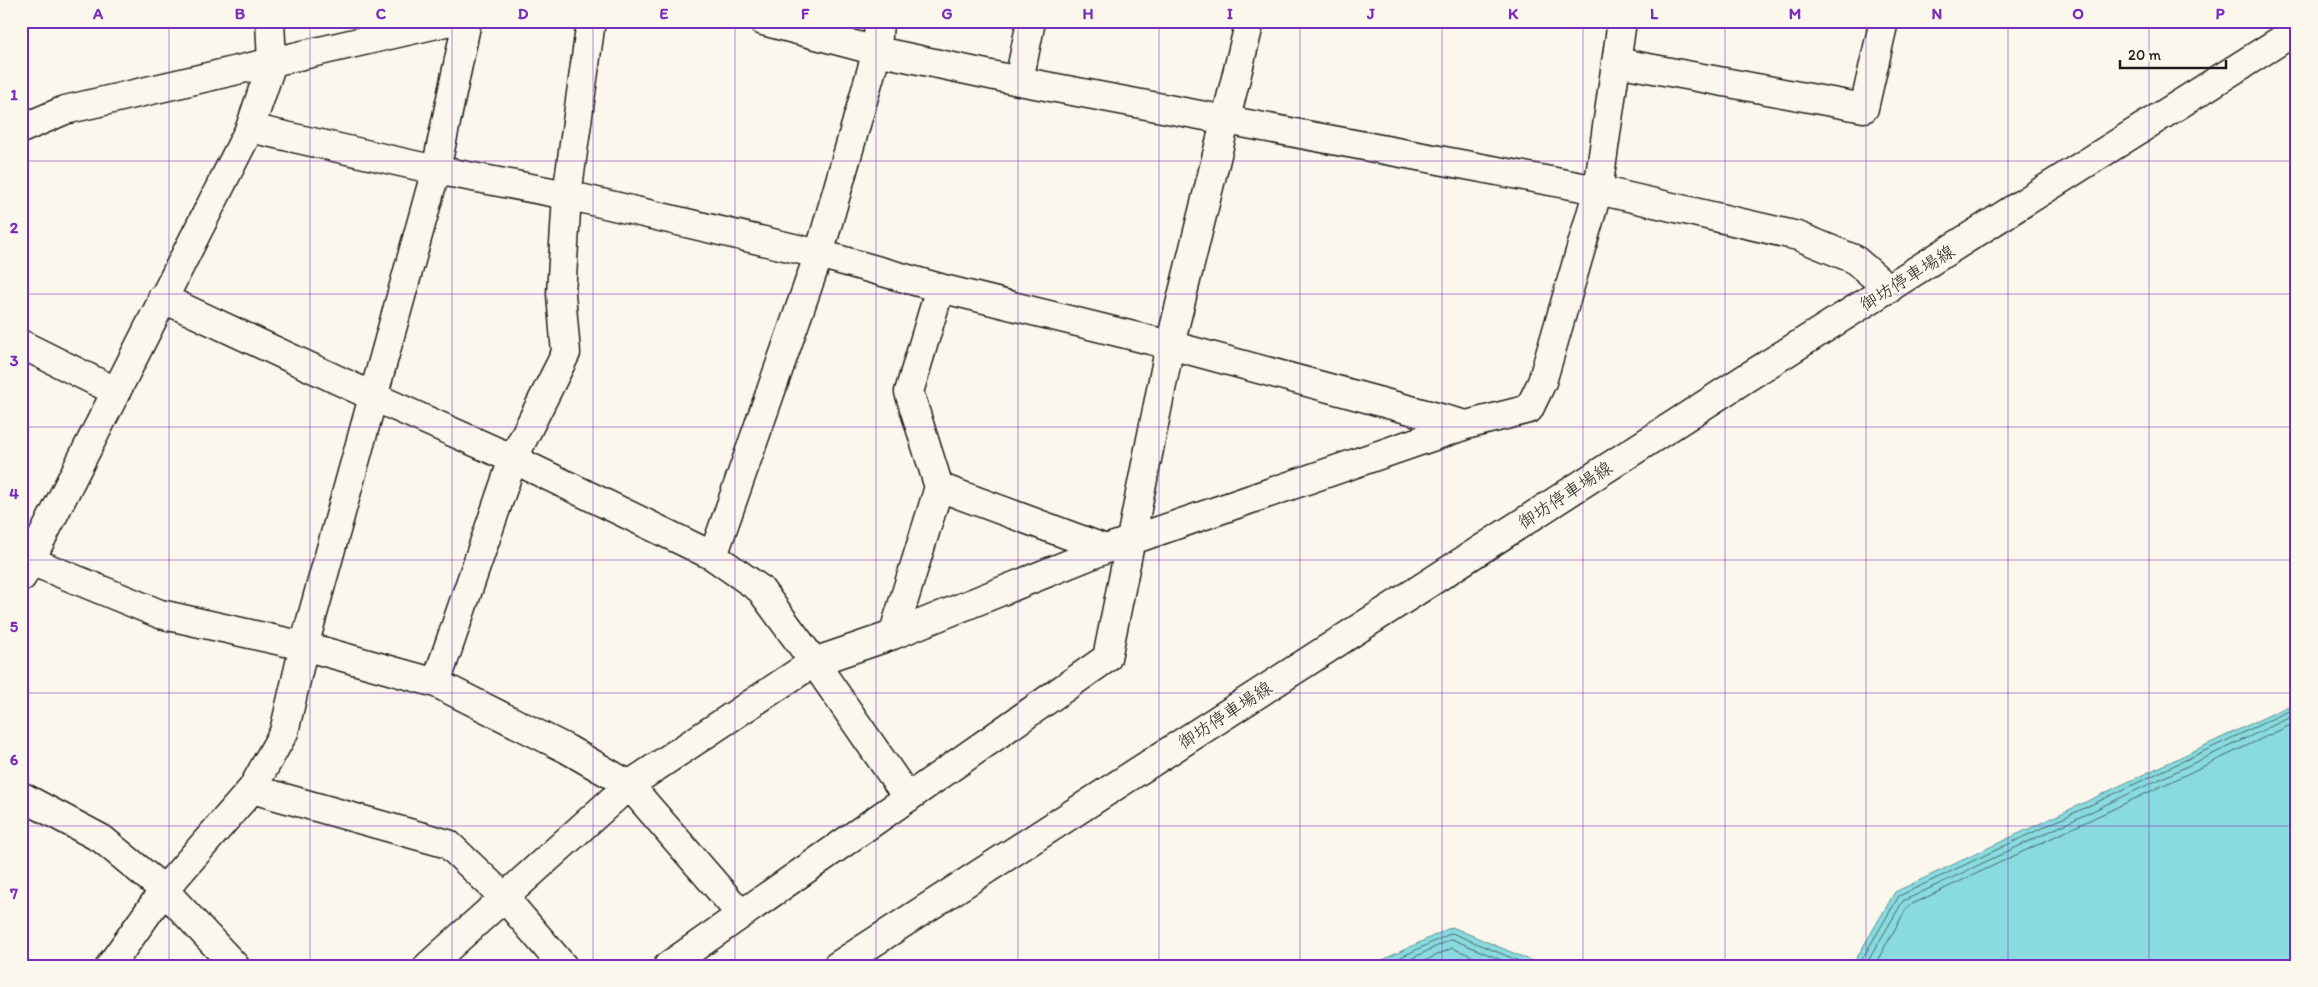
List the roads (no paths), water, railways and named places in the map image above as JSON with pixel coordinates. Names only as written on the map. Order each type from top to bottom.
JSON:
[{"type":"street","points":[[270,21],[272,63],[250,128],[24,566],[160,614],[304,646],[436,683],[567,749],[629,786],[740,913]]},
{"type":"street","points":[[21,129],[65,110],[450,21]]},
{"type":"street","points":[[110,966],[164,890],[252,789],[284,732],[304,646],[436,170],[467,21]]},
{"type":"street","points":[[436,683],[513,459],[566,353],[561,294],[566,195],[590,21]]},
{"type":"street","points":[[762,21],[877,51],[1019,81],[1598,190],[1798,236],[1854,259],[1889,289]]},
{"type":"street","points":[[712,556],[819,254],[877,51],[879,21]]},
{"type":"street","points":[[1019,81],[1031,21]]},
{"type":"street","points":[[668,966],[740,913],[908,798],[1106,658],[1118,545],[1227,120],[1250,21]]},
{"type":"street","points":[[428,966],[629,786],[814,662],[893,635],[1118,545],[1466,425],[1529,409],[1542,382],[1598,190],[1622,21]]},
{"type":"street","points":[[1616,62],[1864,108],[1884,21]]},
{"type":"street","name":"御坊停車場線","points":[[837,966],[1738,384],[2297,30]]},
{"type":"street","points":[[250,128],[436,170],[566,195],[819,254],[940,288],[1170,345],[1466,425]]},
{"type":"street","points":[[893,635],[939,487],[909,392],[940,288]]},
{"type":"street","points":[[162,298],[372,396],[513,459],[712,556],[760,589],[814,662],[908,798]]},
{"type":"street","points":[[21,344],[115,391]]},
{"type":"street","points":[[939,487],[1118,545]]},
{"type":"street","points":[[252,789],[448,844],[504,897],[563,966]]},
{"type":"street","points":[[21,796],[102,839],[164,890],[235,966]]},
{"type":"water","points":[[2297,702],[2297,966],[1852,966],[1895,892]]},
{"type":"water","points":[[1452,927],[1544,966],[1370,966]]}]
